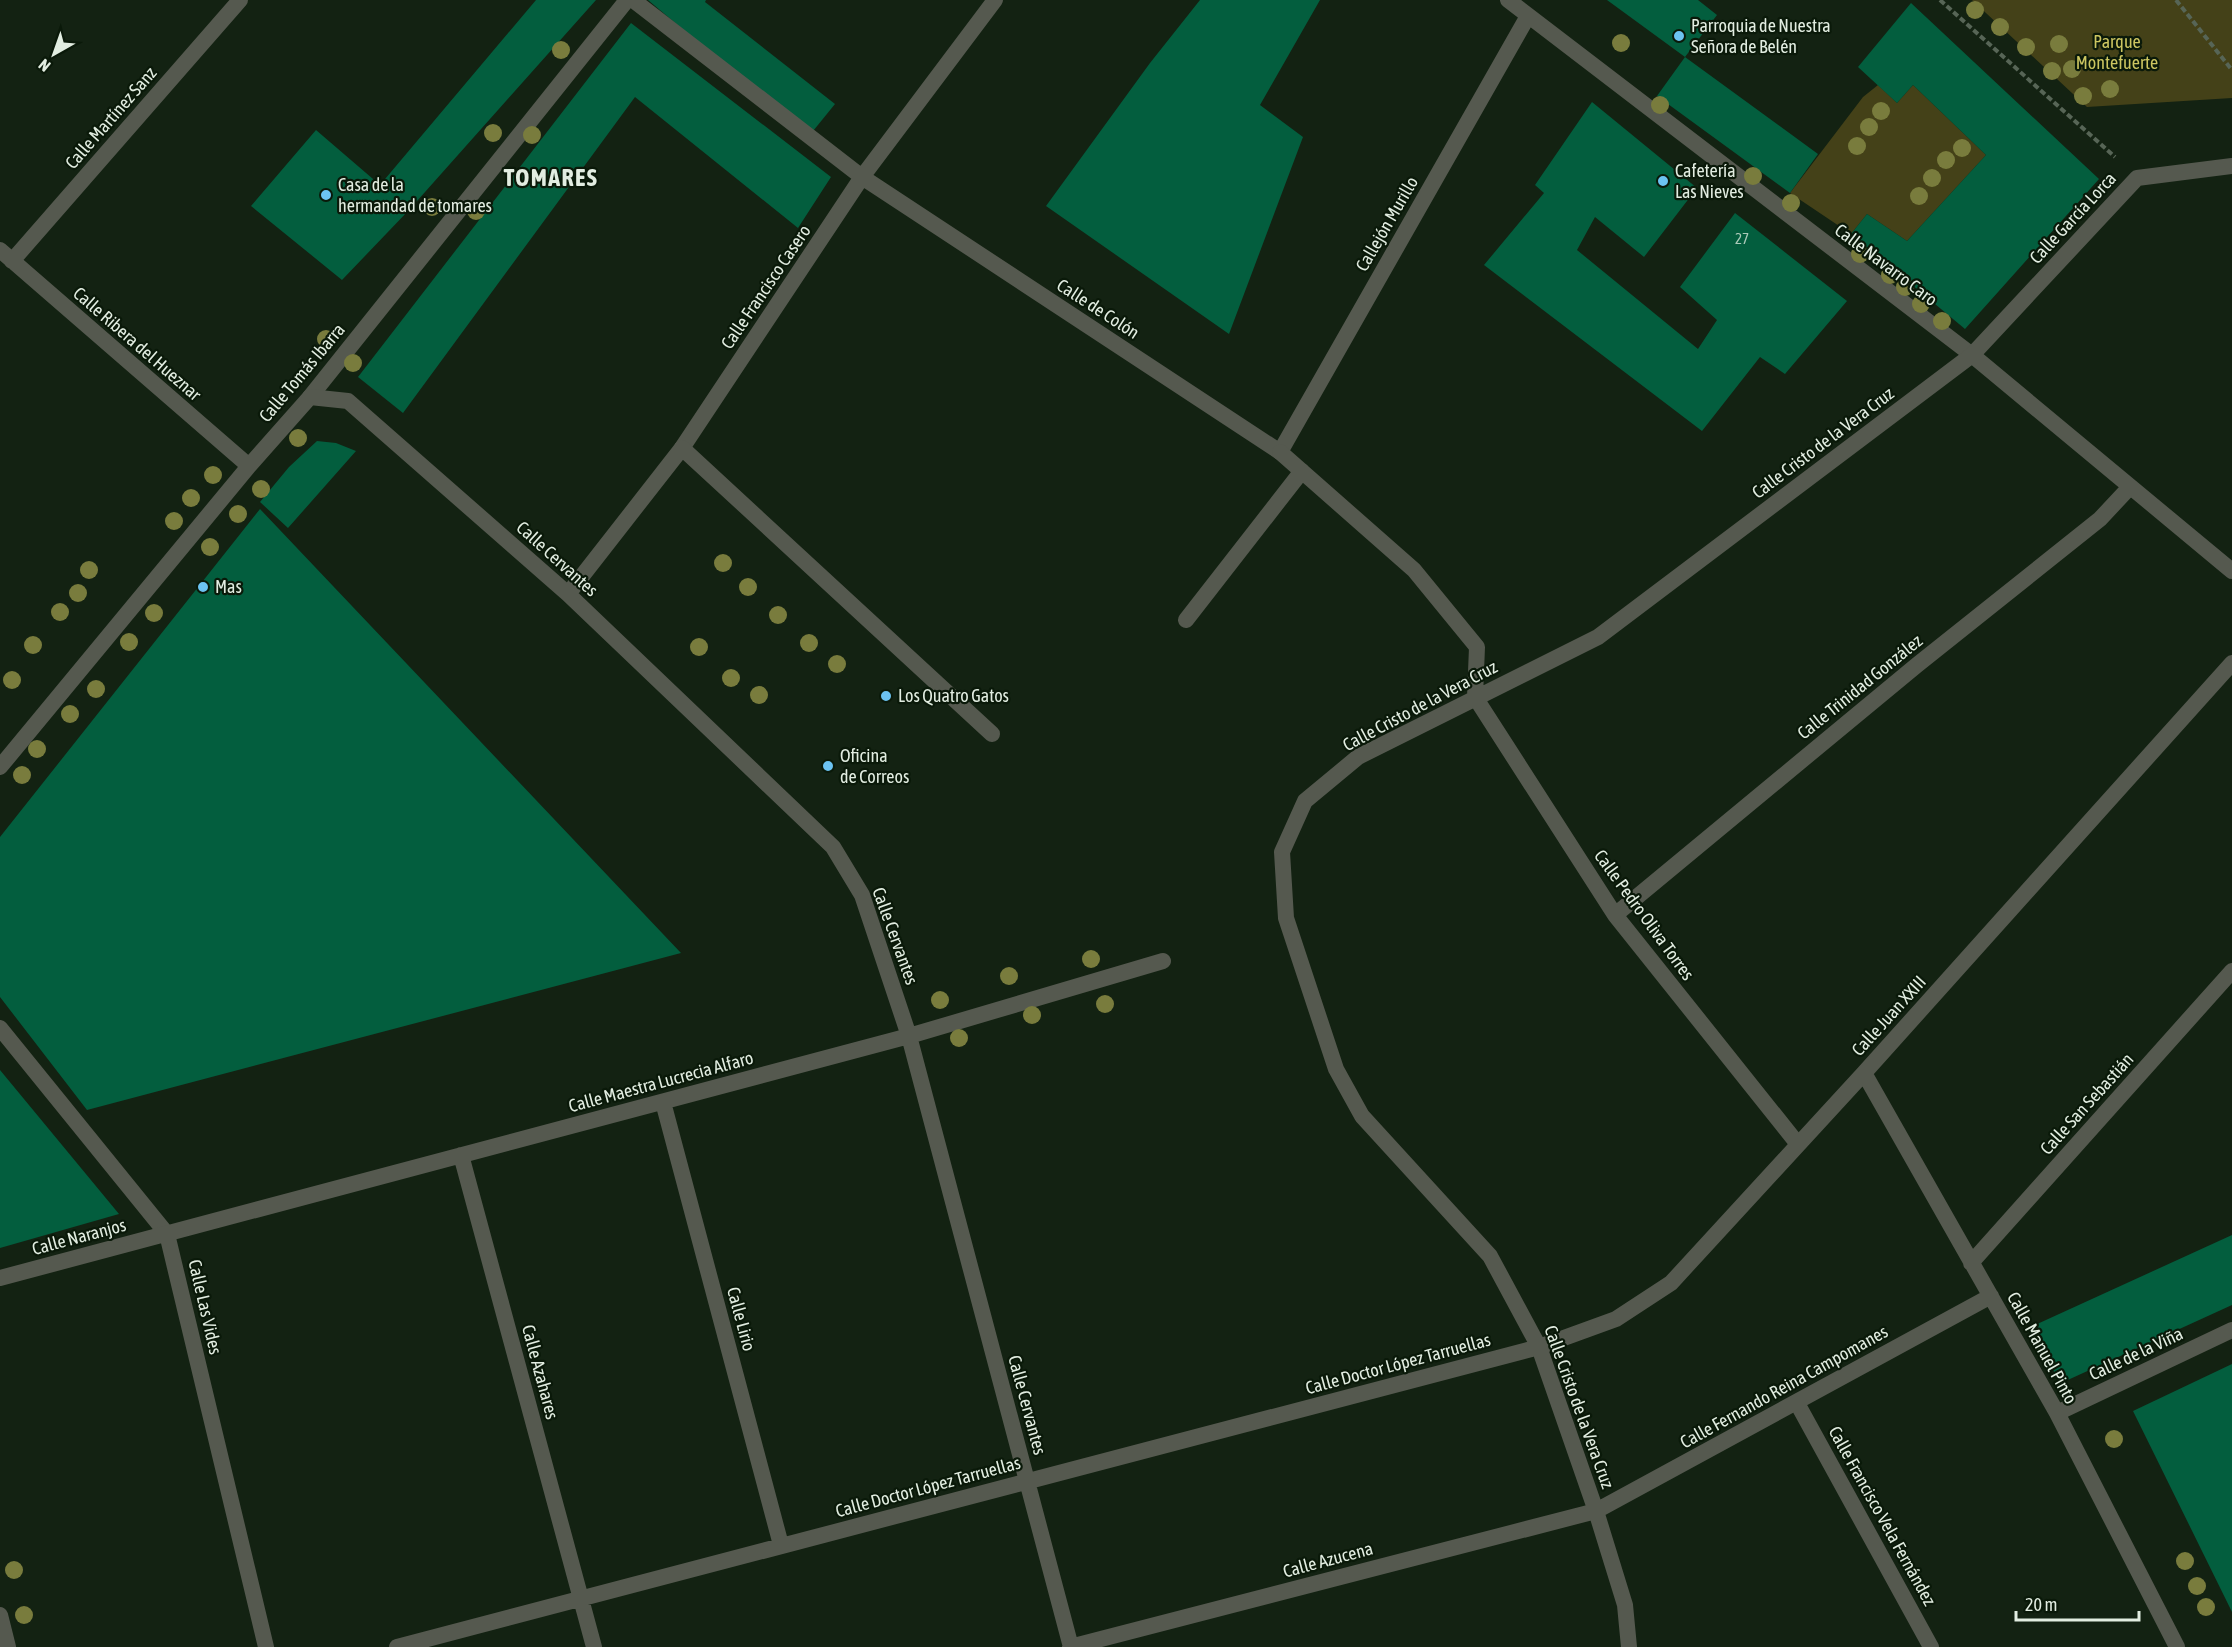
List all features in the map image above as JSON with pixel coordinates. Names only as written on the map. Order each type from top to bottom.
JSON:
[{"type":"street","name":"Calle Martínez Sanz","points":[[6,256],[240,0]]},
{"type":"street","name":"Calle Tomás Ibarra","points":[[0,767],[249,466],[310,397],[627,0]]},
{"type":"street","name":"Calle de Colón","points":[[633,0],[862,177],[1280,452],[1414,570],[1477,647],[1475,698]]},
{"type":"street","name":"Calle Francisco Casero","points":[[568,594],[682,448],[862,177],[995,0]]},
{"type":"street","name":"Calle Navarro Caro","points":[[1508,0],[1972,355],[2129,488],[2232,571]]},
{"type":"street","name":"Callejón Murillo","points":[[1280,452],[1528,16]]},
{"type":"street","name":"Calle García Lorca","points":[[1972,355],[2137,178],[2232,166]]},
{"type":"street","name":"Calle Ribera del Hueznar","points":[[6,256],[249,466]]},
{"type":"street","name":"Calle Cristo de la Vera Cruz","points":[[1629,1647],[1625,1605],[1596,1511],[1539,1347],[1490,1256],[1362,1116],[1336,1069],[1286,918],[1282,852],[1305,801],[1358,757],[1598,637],[1972,355]]},
{"type":"street","name":"Calle Cervantes","points":[[310,397],[348,400],[568,594],[833,847],[862,895],[909,1036],[1071,1647]]},
{"type":"street","points":[[682,448],[992,734]]},
{"type":"street","points":[[1186,620],[1302,471]]},
{"type":"street","name":"Calle Trinidad González","points":[[1615,915],[1917,665],[2100,519],[2129,488]]},
{"type":"street","name":"Calle Juan XXIII","points":[[1539,1347],[1616,1319],[1671,1283],[1797,1143],[1864,1073],[2232,663]]},
{"type":"street","name":"Calle Pedro Oliva Torres","points":[[1475,698],[1615,915],[1797,1143]]},
{"type":"street","name":"Calle Maestra Lucrecia Alfaro","points":[[167,1234],[909,1036],[1163,961]]},
{"type":"street","name":"Calle San Sebastián","points":[[1971,1263],[2232,970]]},
{"type":"street","name":"Calle Las Vides","points":[[0,1028],[167,1234],[266,1647]]},
{"type":"street","name":"Calle Manuel Pinto","points":[[1864,1073],[2057,1413],[2177,1647]]},
{"type":"street","name":"Calle Lirio","points":[[663,1102],[781,1545]]},
{"type":"street","name":"Calle Azahares","points":[[461,1155],[594,1647]]},
{"type":"street","name":"Calle Naranjos","points":[[0,1278],[167,1234]]},
{"type":"street","name":"Calle Fernando Reina Campomanes","points":[[1596,1511],[1991,1296]]},
{"type":"street","name":"Calle de la Viña","points":[[2057,1413],[2232,1330]]},
{"type":"street","name":"Calle Doctor López Tarruellas","points":[[397,1647],[1539,1347]]},
{"type":"street","name":"Calle Francisco Vela Fernández","points":[[1797,1403],[1931,1647]]},
{"type":"street","name":"Calle Azucena","points":[[1071,1647],[1596,1511]]},
{"type":"street","points":[[0,1615],[8,1647]]},
{"type":"path","points":[[1940,0],[2137,178]]},
{"type":"path","points":[[2176,0],[2232,70]]},
{"type":"green space","name":"Parque Montefuerte","points":[[1972,0],[2232,0],[2232,98],[2087,107]]},
{"type":"green space","points":[[1878,85],[1897,103],[1913,85],[1986,155],[1907,241],[1867,214],[1851,234],[1790,193],[1863,97]]},
{"type":"building","points":[[536,0],[596,0],[409,210],[342,280],[251,206],[316,130],[380,185]]},
{"type":"building","points":[[648,0],[706,0],[705,2],[835,104],[809,136]]},
{"type":"building","points":[[1200,0],[1320,0],[1260,105],[1303,137],[1229,334],[1046,206],[1150,63]]},
{"type":"building","name":"Parroquia de Nuestra Señora de Belén","points":[[1607,0],[1698,0],[1717,15],[1685,57]]},
{"type":"building","points":[[1911,3],[2099,179],[1965,329],[1851,234],[1867,214],[1907,241],[1986,155],[1913,85],[1897,103],[1858,67]]},
{"type":"building","points":[[631,23],[831,177],[798,228],[635,97],[403,413],[358,377]]},
{"type":"building","points":[[1685,57],[1818,154],[1790,193],[1657,96]]},
{"type":"building","points":[[1592,102],[1697,188],[1644,257],[1595,217],[1577,250],[1698,349],[1717,320],[1680,287],[1735,213],[1847,301],[1785,374],[1760,357],[1702,431],[1484,265],[1544,193],[1535,185]]},
{"type":"building","points":[[317,441],[336,443],[356,451],[288,528],[260,502],[289,467]]},
{"type":"building","points":[[260,509],[681,953],[87,1110],[0,997],[0,837]]},
{"type":"building","points":[[0,1070],[119,1214],[0,1248]]},
{"type":"building","points":[[2232,1235],[2232,1305],[2059,1384],[2035,1325]]},
{"type":"building","points":[[2232,1364],[2232,1612],[2133,1411]]},
{"type":"place","name":"Parroquia de Nuestra Señora de Belén","points":[[1679,36]]},
{"type":"place","name":"Cafetería Las Nieves","points":[[1663,181]]},
{"type":"place","name":"Casa de la hermandad de tomares","points":[[326,195]]},
{"type":"place","name":"Mas","points":[[203,587]]},
{"type":"place","name":"Los Quatro Gatos","points":[[886,696]]},
{"type":"place","name":"Oficina de Correos","points":[[828,766]]},
{"type":"district","name":"TOMARES","points":[[551,178]]}]
